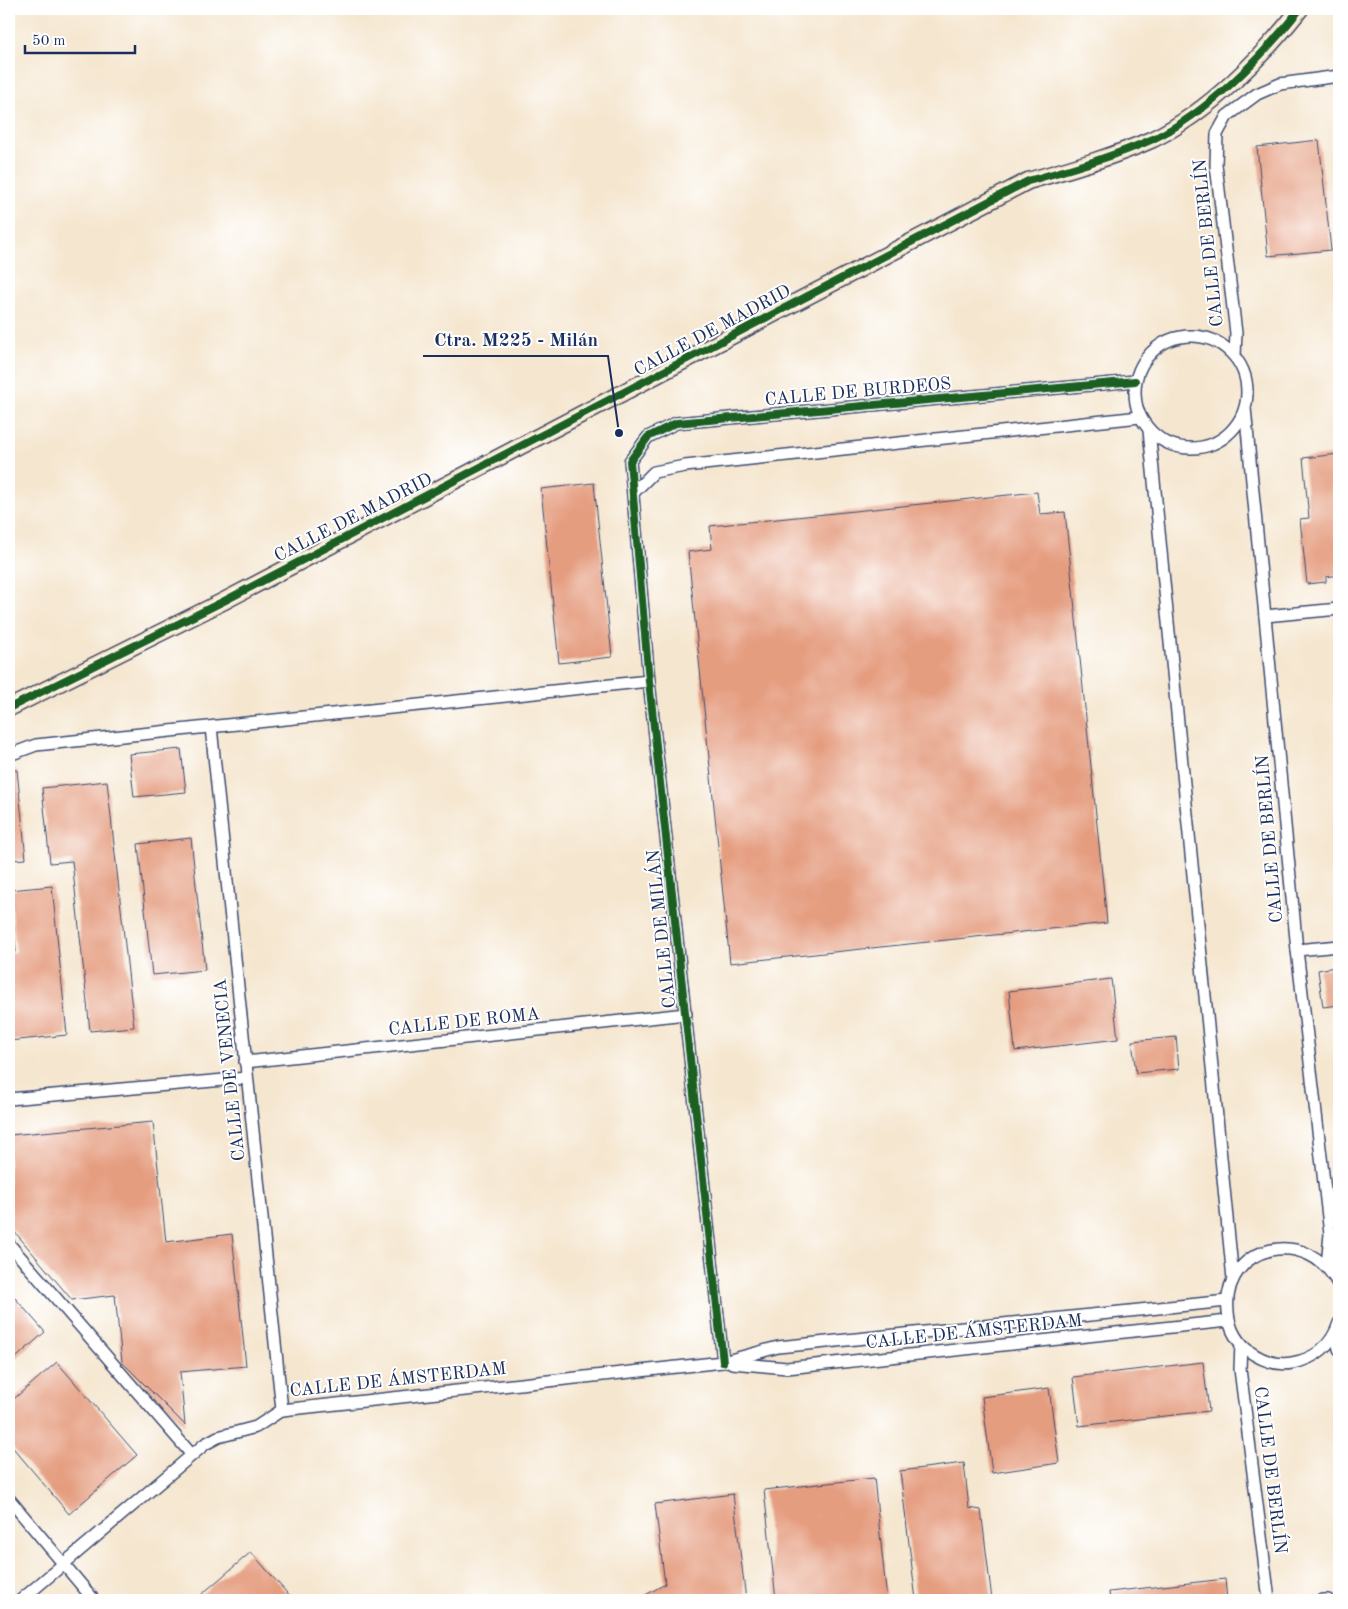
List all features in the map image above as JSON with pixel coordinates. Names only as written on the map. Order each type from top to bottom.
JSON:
[{"type":"street","name":"CALLE DE MADRID","points":[[9,708],[232,596],[1028,182],[1094,162],[1154,138],[1204,106],[1248,67],[1300,9]]},
{"type":"street","name":"CALLE DE BERLÍN","points":[[1235,356],[1236,333],[1215,149],[1217,134],[1227,116],[1240,105],[1280,84],[1339,76]]},
{"type":"street","points":[[1186,335],[1204,337],[1221,344],[1235,356],[1244,372],[1246,381],[1245,408],[1238,423],[1226,436],[1203,446],[1178,447],[1162,440],[1149,430],[1140,417],[1135,400],[1135,382],[1142,364],[1153,350],[1168,340],[1186,335]]},
{"type":"street","name":"CALLE DE BURDEOS","points":[[634,492],[630,461],[648,437],[676,423],[1135,382]]},
{"type":"street","name":"CALLE DE BERLÍN","points":[[1245,408],[1297,950],[1330,1234],[1327,1266]]},
{"type":"street","points":[[634,492],[654,472],[685,466],[1140,417]]},
{"type":"street","points":[[1149,430],[1233,1279]]},
{"type":"street","name":"CALLE DE MILÁN","points":[[634,492],[649,681],[723,1362]]},
{"type":"street","points":[[1265,616],[1339,609]]},
{"type":"street","points":[[9,755],[36,745],[649,681]]},
{"type":"street","name":"CALLE DE VENECIA","points":[[211,727],[282,1410]]},
{"type":"street","points":[[1297,950],[1339,946]]},
{"type":"street","name":"CALLE DE ROMA","points":[[245,1062],[686,1014]]},
{"type":"street","points":[[9,1100],[247,1078]]},
{"type":"street","points":[[9,1244],[192,1455]]},
{"type":"street","points":[[1337,1329],[1324,1348],[1309,1359],[1291,1364],[1272,1363],[1255,1356],[1241,1344],[1228,1321],[1226,1301],[1233,1279],[1244,1264],[1259,1254],[1277,1248],[1295,1248],[1313,1255],[1327,1266],[1339,1286]]},
{"type":"street","name":"CALLE DE ÁMSTERDAM","points":[[21,1600],[205,1444],[218,1437],[256,1427],[282,1410],[723,1362],[778,1348],[1226,1301]]},
{"type":"street","name":"CALLE DE ÁMSTERDAM","points":[[723,1362],[787,1368],[1228,1321]]},
{"type":"street","points":[[1337,1329],[1339,1349]]},
{"type":"street","name":"CALLE DE BERLÍN","points":[[1241,1344],[1240,1369],[1269,1600]]},
{"type":"street","points":[[9,1499],[94,1600]]},
{"type":"street","points":[[1323,1600],[1328,1600]]},
{"type":"building","points":[[1319,140],[1331,250],[1268,256],[1257,147]]},
{"type":"building","points":[[1339,454],[1339,575],[1326,577],[1326,582],[1307,584],[1300,519],[1309,518],[1303,458]]},
{"type":"building","points":[[594,483],[612,657],[559,663],[541,489]]},
{"type":"building","points":[[1037,492],[1040,514],[1065,512],[1107,923],[730,963],[688,552],[712,549],[710,526]]},
{"type":"building","points":[[181,749],[186,792],[134,797],[129,754]]},
{"type":"building","points":[[17,770],[26,859],[9,860],[9,771]]},
{"type":"building","points":[[107,781],[134,1027],[90,1031],[72,861],[50,863],[42,788]]},
{"type":"building","points":[[191,838],[205,970],[152,975],[138,844]]},
{"type":"building","points":[[52,886],[67,1035],[9,1041],[9,953],[16,952],[10,890]]},
{"type":"building","points":[[1335,967],[1339,1005],[1323,1007],[1318,970]]},
{"type":"building","points":[[1111,979],[1118,1039],[1015,1051],[1009,991]]},
{"type":"building","points":[[1176,1037],[1179,1069],[1136,1073],[1132,1041]]},
{"type":"building","points":[[153,1122],[166,1242],[232,1234],[246,1366],[180,1372],[185,1425],[122,1362],[115,1295],[72,1300],[9,1225],[9,1135]]},
{"type":"building","points":[[15,1298],[45,1332],[9,1364],[9,1303]]},
{"type":"building","points":[[57,1362],[137,1455],[69,1514],[9,1443],[9,1403]]},
{"type":"building","points":[[1203,1362],[1209,1411],[1079,1426],[1073,1377]]},
{"type":"building","points":[[1049,1388],[1059,1463],[992,1473],[982,1397]]},
{"type":"building","points":[[964,1463],[969,1508],[981,1510],[992,1600],[916,1600],[900,1471]]},
{"type":"building","points":[[874,1478],[887,1600],[776,1600],[764,1490]]},
{"type":"building","points":[[733,1494],[746,1600],[637,1600],[665,1584],[655,1504]]},
{"type":"building","points":[[251,1552],[293,1600],[195,1600]]},
{"type":"building","points":[[1225,1579],[1227,1600],[1110,1600],[1109,1592]]},
{"type":"cycle path","points":[[9,708],[224,601],[1028,181],[1107,157],[1153,139],[1174,128],[1214,99],[1233,82],[1269,46],[1300,9]]},
{"type":"cycle path","points":[[723,1362],[649,681],[630,461],[648,437],[676,423],[1135,381]]},
{"type":"place","name":"Ctra. M225 - Milán","points":[[619,433]]}]
